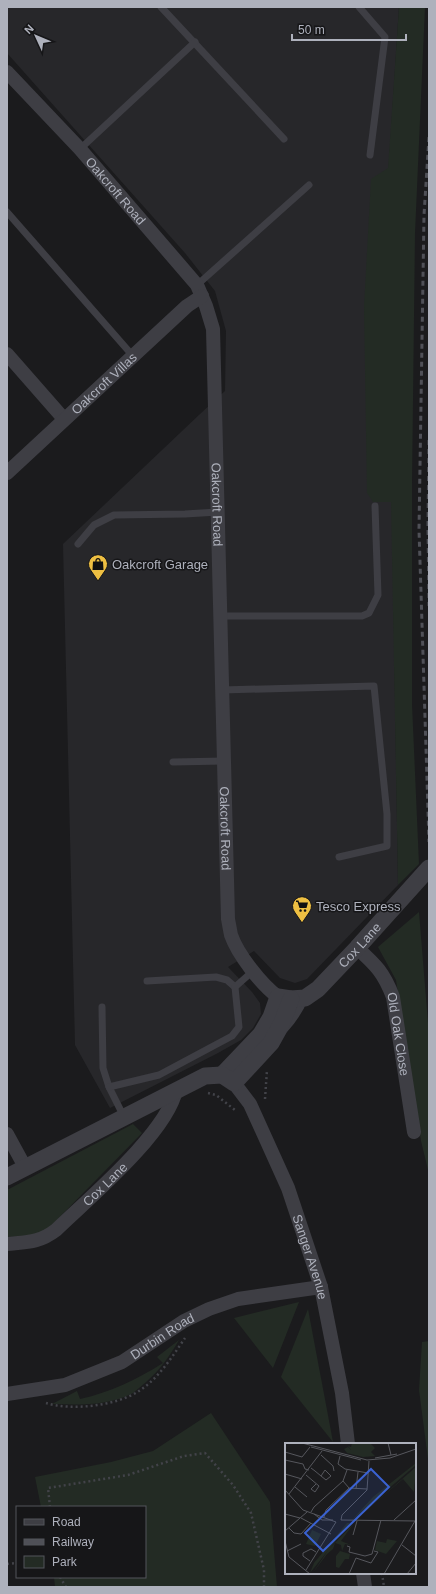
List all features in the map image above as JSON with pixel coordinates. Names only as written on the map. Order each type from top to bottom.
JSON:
[{"type":"street","name":"Oakcroft Road","points":[[8,75],[80,149],[200,291],[214,329],[228,919],[231,935],[238,949],[253,971],[272,992],[292,998]]},
{"type":"street","name":"Oakcroft Villas","points":[[7,473],[187,306],[200,291]]},
{"type":"street","points":[[7,354],[64,419]]},
{"type":"street","name":"Cox Lane","points":[[292,998],[318,989],[429,868]]},
{"type":"street","name":"Old Oak Close","points":[[357,948],[378,967],[387,981],[393,997],[414,1132]]},
{"type":"street","points":[[7,1176],[180,1088],[220,1073],[281,1025],[292,998]]},
{"type":"street","name":"Sanger Avenue","points":[[220,1073],[250,1104],[288,1188],[321,1287],[342,1392],[348,1443]]},
{"type":"street","name":"Cox Lane","points":[[7,1244],[32,1242],[45,1238],[56,1230],[140,1148],[166,1114],[180,1088]]},
{"type":"street","points":[[7,1134],[25,1167]]},
{"type":"street","name":"Durbin Road","points":[[7,1394],[65,1385],[122,1362],[184,1321],[209,1308],[238,1299],[321,1287]]},
{"type":"street","points":[[363,1574],[364,1587]]},
{"type":"lane","points":[[161,7],[284,139]]},
{"type":"lane","points":[[359,7],[385,37],[370,155]]},
{"type":"lane","points":[[80,149],[195,42]]},
{"type":"lane","points":[[200,291],[309,185]]},
{"type":"lane","points":[[7,212],[133,356]]},
{"type":"lane","points":[[221,616],[362,616],[369,613],[378,595],[375,506]]},
{"type":"lane","points":[[78,544],[94,525],[114,515],[218,512]]},
{"type":"lane","points":[[222,690],[374,686],[387,814],[387,846],[339,857]]},
{"type":"lane","points":[[173,762],[224,761]]},
{"type":"lane","points":[[235,987],[253,971]]},
{"type":"lane","points":[[109,1087],[159,1075],[232,1036],[239,1027],[235,987],[227,980],[216,977],[147,981]]},
{"type":"lane","points":[[102,1007],[103,1068],[109,1087],[124,1117]]},
{"type":"lane","points":[[220,1073],[266,1038]]},
{"type":"path","points":[[264,1100],[268,1063]]},
{"type":"path","points":[[180,1088],[216,1095],[238,1112]]},
{"type":"path","points":[[50,1506],[48,1488],[128,1475],[184,1456],[205,1453],[233,1485],[251,1513],[264,1570],[264,1587]]},
{"type":"path","points":[[382,1574],[384,1587]]},
{"type":"path","points":[[61,1578],[66,1587]]},
{"type":"shaded area","points":[[7,7],[399,7],[387,194],[398,885],[307,979],[295,983],[280,978],[254,951],[228,967],[252,992],[260,1003],[261,1014],[253,1028],[241,1040],[218,1053],[110,1108],[75,1045],[63,544],[225,391],[226,331],[215,291],[185,253],[7,53]]},
{"type":"green space","points":[[399,7],[425,7],[415,233],[412,484],[412,704],[419,864],[398,885],[391,502],[373,502],[367,493],[364,307],[371,179],[388,168]]},
{"type":"green space","points":[[419,912],[429,1035],[429,1174],[421,1141],[396,980],[378,947]]},
{"type":"green space","points":[[133,1124],[142,1133],[45,1232],[37,1235],[7,1237],[7,1190]]},
{"type":"green space","points":[[299,1302],[273,1368],[234,1318]]},
{"type":"green space","points":[[308,1309],[333,1442],[281,1377]]},
{"type":"green space","points":[[179,1340],[160,1368],[133,1393],[114,1400],[94,1404],[52,1404],[77,1391],[80,1399],[113,1389],[143,1375],[163,1363],[157,1357]]},
{"type":"green space","points":[[429,1341],[429,1467],[419,1390],[422,1342]]},
{"type":"green space","points":[[211,1413],[270,1502],[277,1587],[55,1587],[54,1578],[146,1578],[146,1506],[41,1506],[35,1477],[111,1462],[153,1451]]},
{"type":"railway","points":[[429,137],[424,215],[419,530],[429,842]]},
{"type":"railway","points":[[429,440],[429,606]]},
{"type":"place","name":"Oakcroft Garage","points":[[98,581]]},
{"type":"place","name":"Tesco Express","points":[[302,923]]}]
